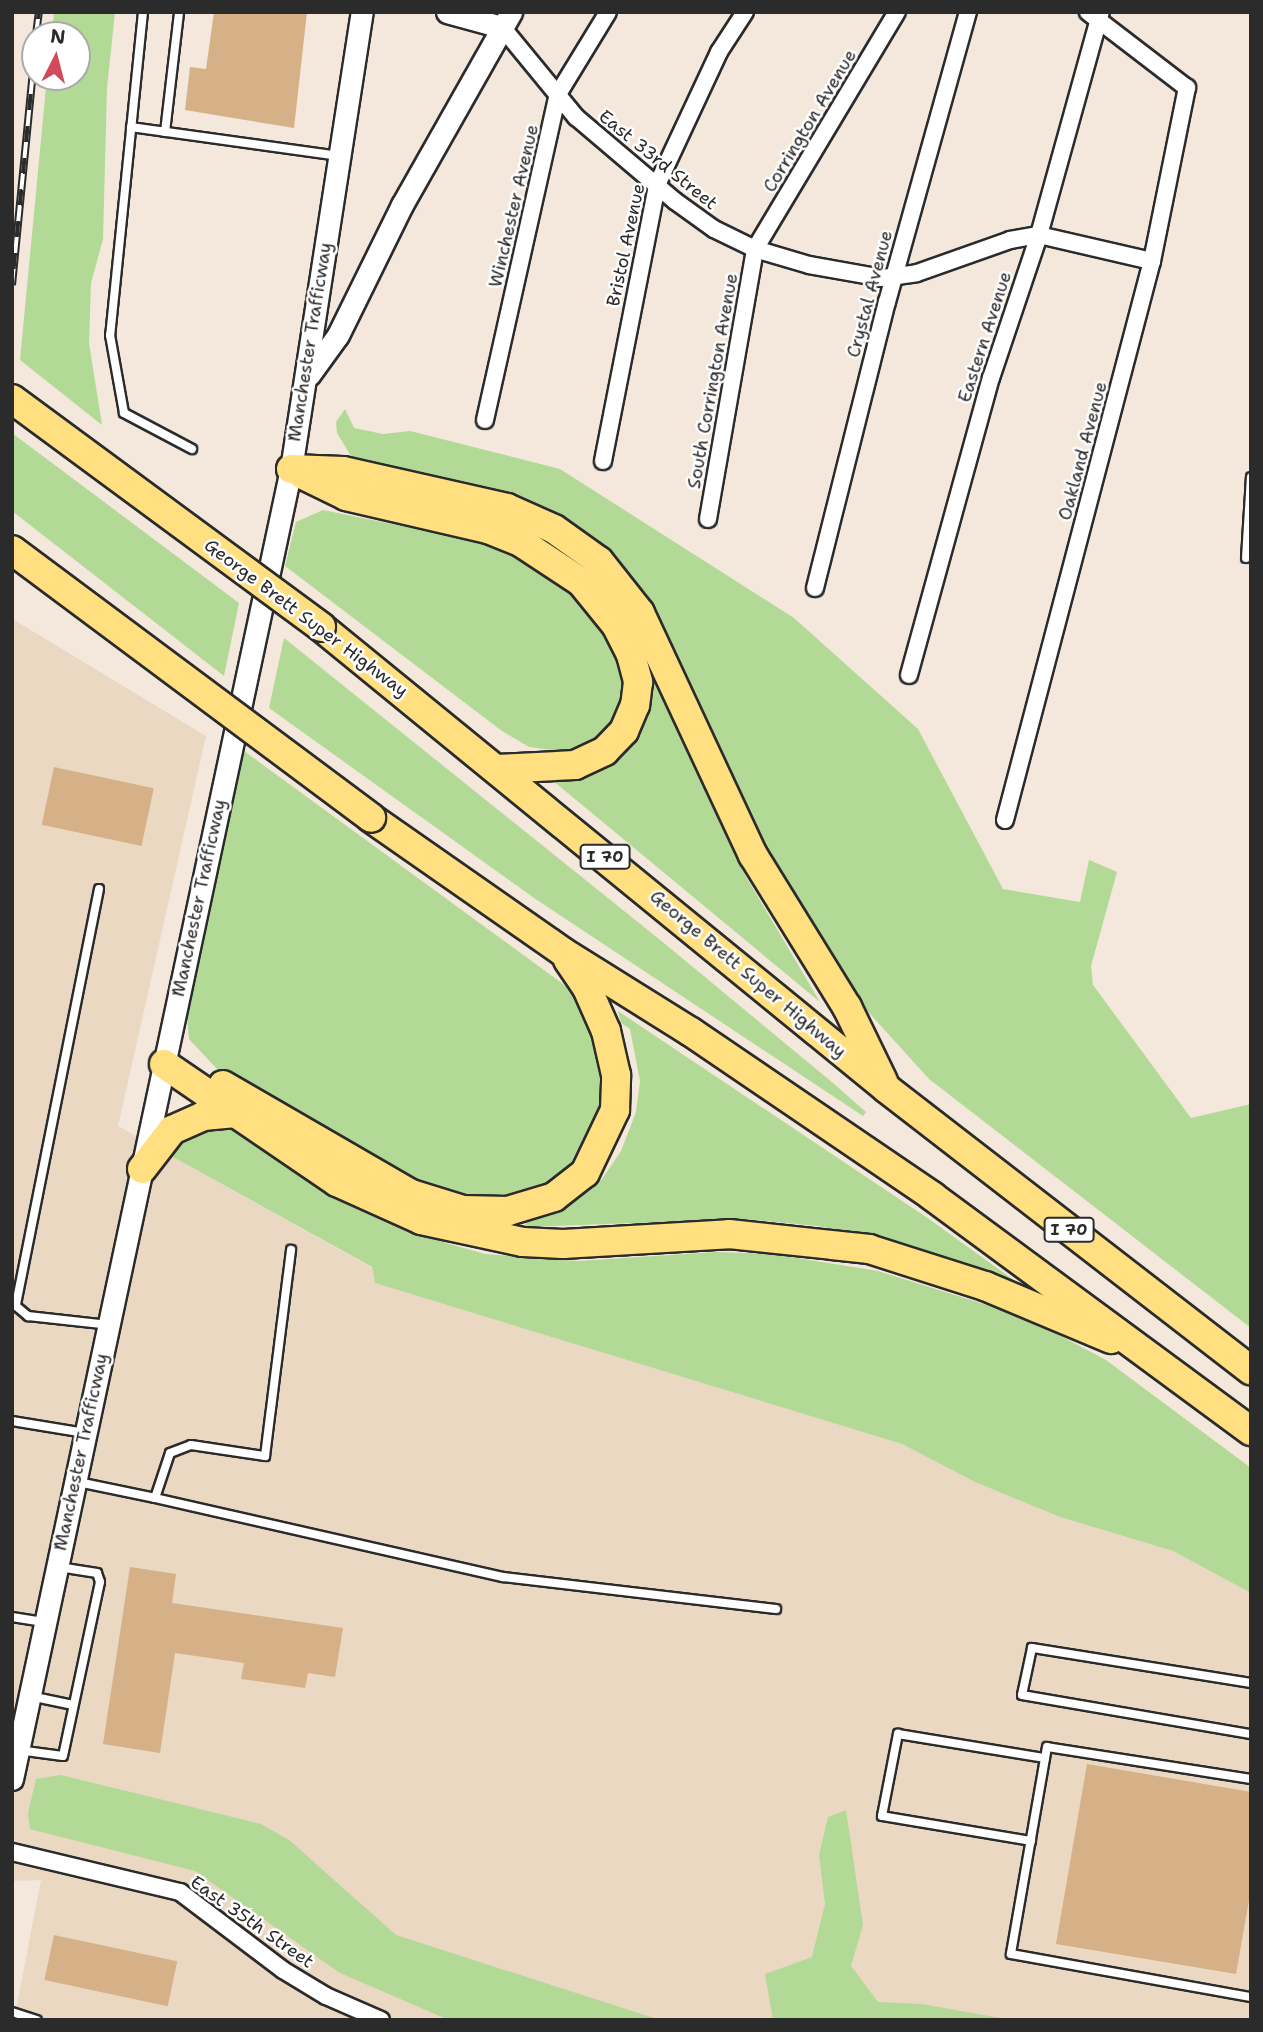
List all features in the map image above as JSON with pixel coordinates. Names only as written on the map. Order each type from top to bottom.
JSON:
[{"type":"highway","name":"George Brett Super Highway","points":[[12,399],[321,627],[887,1089],[1251,1370]]},
{"type":"highway","points":[[291,469],[346,496],[488,529],[522,543],[581,582],[615,625],[631,655],[638,682],[635,705],[624,730],[606,751],[575,765],[497,769]]},
{"type":"highway","points":[[291,469],[343,471],[507,508],[554,529],[599,561],[640,613],[753,855],[847,1007],[887,1089]]},
{"type":"highway","points":[[12,550],[371,818],[563,952],[691,1032],[932,1196],[1251,1431]]},
{"type":"highway","points":[[164,1064],[227,1086],[411,1194],[463,1210],[508,1211],[554,1197],[585,1173],[615,1110],[616,1075],[606,1031],[587,988],[563,952]]},
{"type":"highway","points":[[164,1064],[337,1182],[421,1220],[523,1242],[563,1244],[729,1234],[869,1249],[985,1286],[1150,1354]]},
{"type":"highway","points":[[142,1169],[172,1130],[202,1116],[236,1113]]},
{"type":"main road","name":"Manchester Trafficway","points":[[12,1779],[291,469],[362,12]]},
{"type":"main road","points":[[306,380],[338,335],[402,205],[506,20],[447,12]]},
{"type":"street","name":"Winchester Avenue","points":[[485,420],[558,94],[608,12]]},
{"type":"street","name":"Bristol Avenue","points":[[603,461],[657,185],[719,52],[745,12]]},
{"type":"street","name":"Corrington Avenue","points":[[755,249],[897,12]]},
{"type":"street","name":"Crystal Avenue","points":[[814,588],[894,277],[968,12]]},
{"type":"street","name":"Oakland Avenue","points":[[1005,820],[1152,261],[1187,88],[1096,15]]},
{"type":"street","name":"Eastern Avenue","points":[[909,675],[991,378],[1039,235],[1096,15]]},
{"type":"street","name":"East 33rd Street","points":[[506,20],[576,117],[714,229],[755,249],[808,265],[894,277],[1010,240],[1039,235],[1152,261]]},
{"type":"street","name":"South Corrington Avenue","points":[[708,519],[755,249]]},
{"type":"street","name":"East 35th Street","points":[[12,1852],[180,1892],[283,1970],[326,1996],[382,2020]]},
{"type":"lane","points":[[143,12],[110,335],[124,413],[192,449]]},
{"type":"lane","points":[[165,132],[179,12]]},
{"type":"lane","points":[[131,127],[339,156]]},
{"type":"lane","points":[[1246,558],[1246,495],[1251,477]]},
{"type":"lane","points":[[99,889],[16,1306],[28,1316],[109,1325]]},
{"type":"lane","points":[[156,1498],[170,1453],[191,1445],[265,1456],[291,1250]]},
{"type":"lane","points":[[12,1421],[85,1433]]},
{"type":"lane","points":[[75,1482],[503,1577],[776,1609]]},
{"type":"lane","points":[[18,1750],[63,1756],[100,1582],[97,1573],[57,1566]]},
{"type":"lane","points":[[12,1617],[45,1623]]},
{"type":"lane","points":[[1251,1683],[1032,1648],[1022,1695],[1251,1734]]},
{"type":"lane","points":[[30,1696],[73,1704]]},
{"type":"lane","points":[[1031,1841],[882,1816],[898,1734],[1045,1758]]},
{"type":"lane","points":[[1251,1779],[1047,1747],[1011,1954],[1251,1997]]},
{"type":"lane","points":[[12,2012],[37,2020]]},
{"type":"shaded area","points":[[14,620],[206,736],[118,1126],[372,1268],[375,1283],[902,1444],[975,1482],[1060,1517],[1173,1551],[1251,1593],[1251,2020],[14,2020],[41,1880],[12,1881]]},
{"type":"green space","points":[[54,12],[115,12],[107,88],[103,239],[91,283],[89,343],[102,425],[20,360],[46,91],[91,91],[91,21],[53,21]]},
{"type":"green space","points":[[345,409],[354,428],[383,434],[410,431],[560,469],[794,618],[918,729],[1003,889],[1080,902],[1089,860],[1117,872],[1091,966],[1093,985],[1191,1118],[1251,1104],[1251,1328],[929,1079],[853,995],[762,845],[659,619],[617,561],[584,534],[524,499],[351,456],[337,433],[336,422]]},
{"type":"green space","points":[[12,433],[239,603],[224,676],[12,511]]},
{"type":"green space","points":[[323,510],[476,541],[511,553],[562,584],[604,631],[619,660],[623,694],[610,727],[597,741],[568,752],[529,747],[502,731],[285,566],[296,522]]},
{"type":"green space","points":[[284,638],[659,939],[833,1083],[866,1112],[863,1116],[537,900],[269,708]]},
{"type":"green space","points":[[647,660],[745,875],[820,1002],[552,780],[596,772],[633,740],[648,705],[651,677]]},
{"type":"green space","points":[[244,751],[563,984],[586,1009],[609,1090],[579,1163],[552,1185],[525,1197],[462,1202],[401,1177],[217,1069],[189,1039],[187,1017]]},
{"type":"green space","points":[[618,1011],[929,1219],[1022,1286],[865,1235],[818,1226],[742,1219],[525,1227],[526,1222],[573,1201],[602,1179],[621,1151],[636,1112],[640,1081],[630,1029],[621,1023]]},
{"type":"green space","points":[[228,1123],[259,1141],[298,1175],[345,1200],[446,1243],[485,1254],[578,1261],[717,1252],[772,1254],[878,1271],[1025,1317],[1106,1360],[1251,1468],[1251,1593],[1173,1551],[1060,1517],[975,1482],[902,1444],[375,1283],[372,1267],[164,1152],[176,1137]]},
{"type":"green space","points":[[61,1775],[261,1824],[289,1840],[396,1935],[660,2020],[449,2020],[340,1973],[195,1871],[30,1829],[28,1813],[36,1779]]},
{"type":"green space","points":[[846,1810],[863,1925],[851,1966],[878,2002],[922,2004],[1011,2020],[773,2020],[765,1974],[812,1957],[825,1904],[819,1855],[828,1817]]},
{"type":"building","points":[[214,12],[307,12],[294,128],[185,110],[190,67],[206,69]]},
{"type":"building","points":[[54,767],[154,788],[142,846],[42,825]]},
{"type":"building","points":[[130,1567],[176,1574],[172,1603],[343,1628],[335,1677],[308,1673],[305,1688],[241,1679],[244,1663],[175,1653],[160,1753],[103,1744]]},
{"type":"building","points":[[1087,1764],[1251,1792],[1251,1889],[1236,1974],[1056,1944]]},
{"type":"building","points":[[54,1935],[177,1961],[168,2006],[44,1980]]},
{"type":"railway","points":[[38,21],[39,12]]},
{"type":"railway","points":[[12,285],[31,91]]}]
